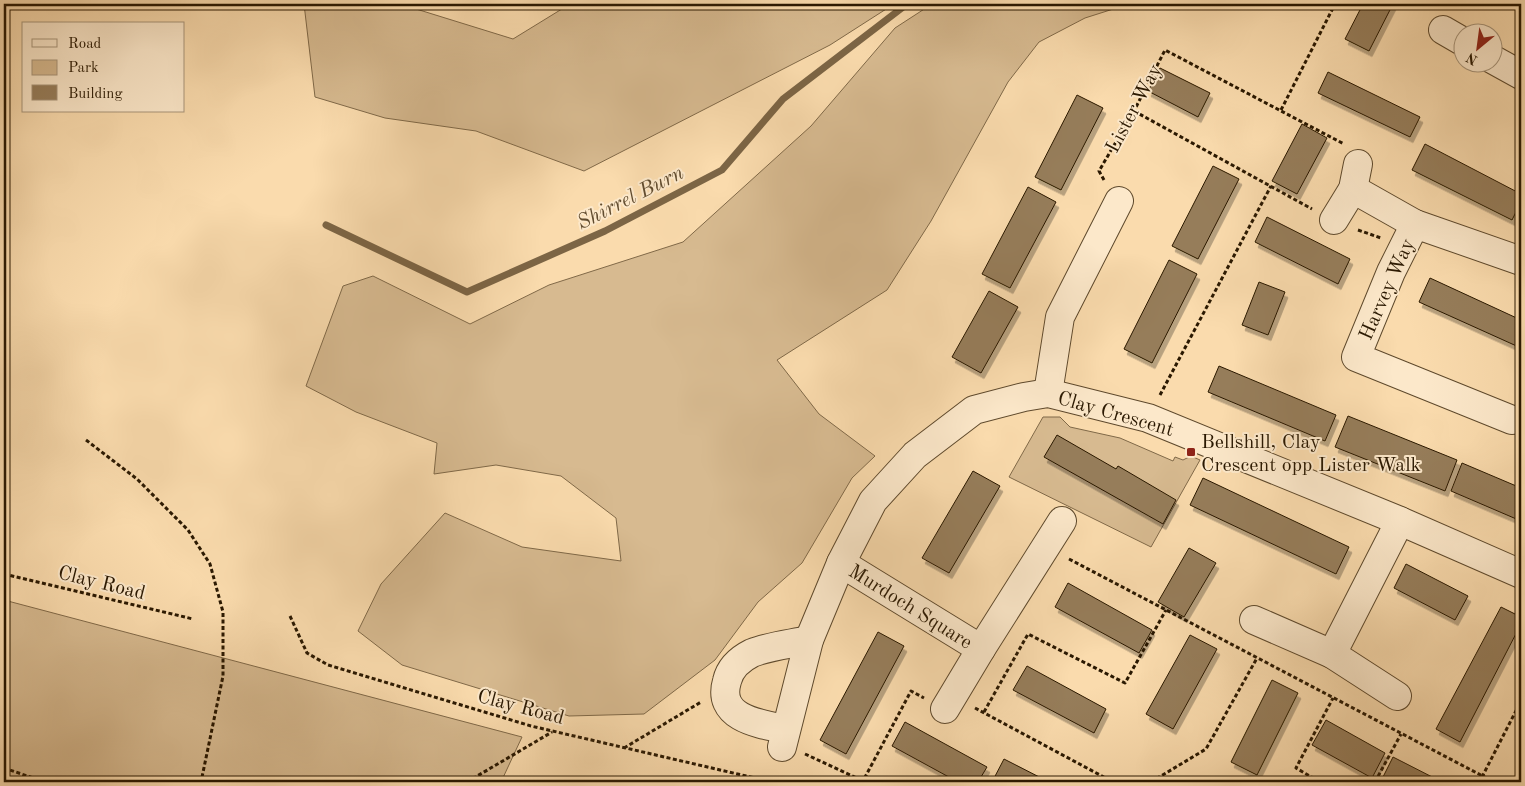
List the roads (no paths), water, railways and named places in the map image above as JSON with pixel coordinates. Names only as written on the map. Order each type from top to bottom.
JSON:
[{"type":"street","points":[[1502,65],[1521,76]]},
{"type":"street","points":[[1334,220],[1356,176],[1409,236]]},
{"type":"street","points":[[1048,393],[1060,318],[1118,201]]},
{"type":"street","name":"Harvey Way","points":[[1512,420],[1356,357],[1409,236],[1521,261]]},
{"type":"street","name":"Clay Crescent","points":[[809,640],[752,653],[734,665],[725,688],[730,708],[739,716],[784,738],[809,640],[841,563],[873,501],[915,455],[974,410],[1048,393],[1148,418],[1400,521],[1521,574]]},
{"type":"street","name":"Murdoch Square","points":[[948,702],[1062,521]]},
{"type":"street","points":[[1332,654],[1400,521]]},
{"type":"street","name":"Murdoch Square","points":[[841,563],[980,649]]},
{"type":"street","points":[[1254,620],[1332,654],[1397,696]]},
{"type":"waterway","name":"Shirrel Burn","points":[[326,225],[467,292],[605,231],[722,170],[783,99],[907,4]]},
{"type":"place","name":"Bellshill, Clay Crescent opp Lister Walk","points":[[1191,452]]}]
